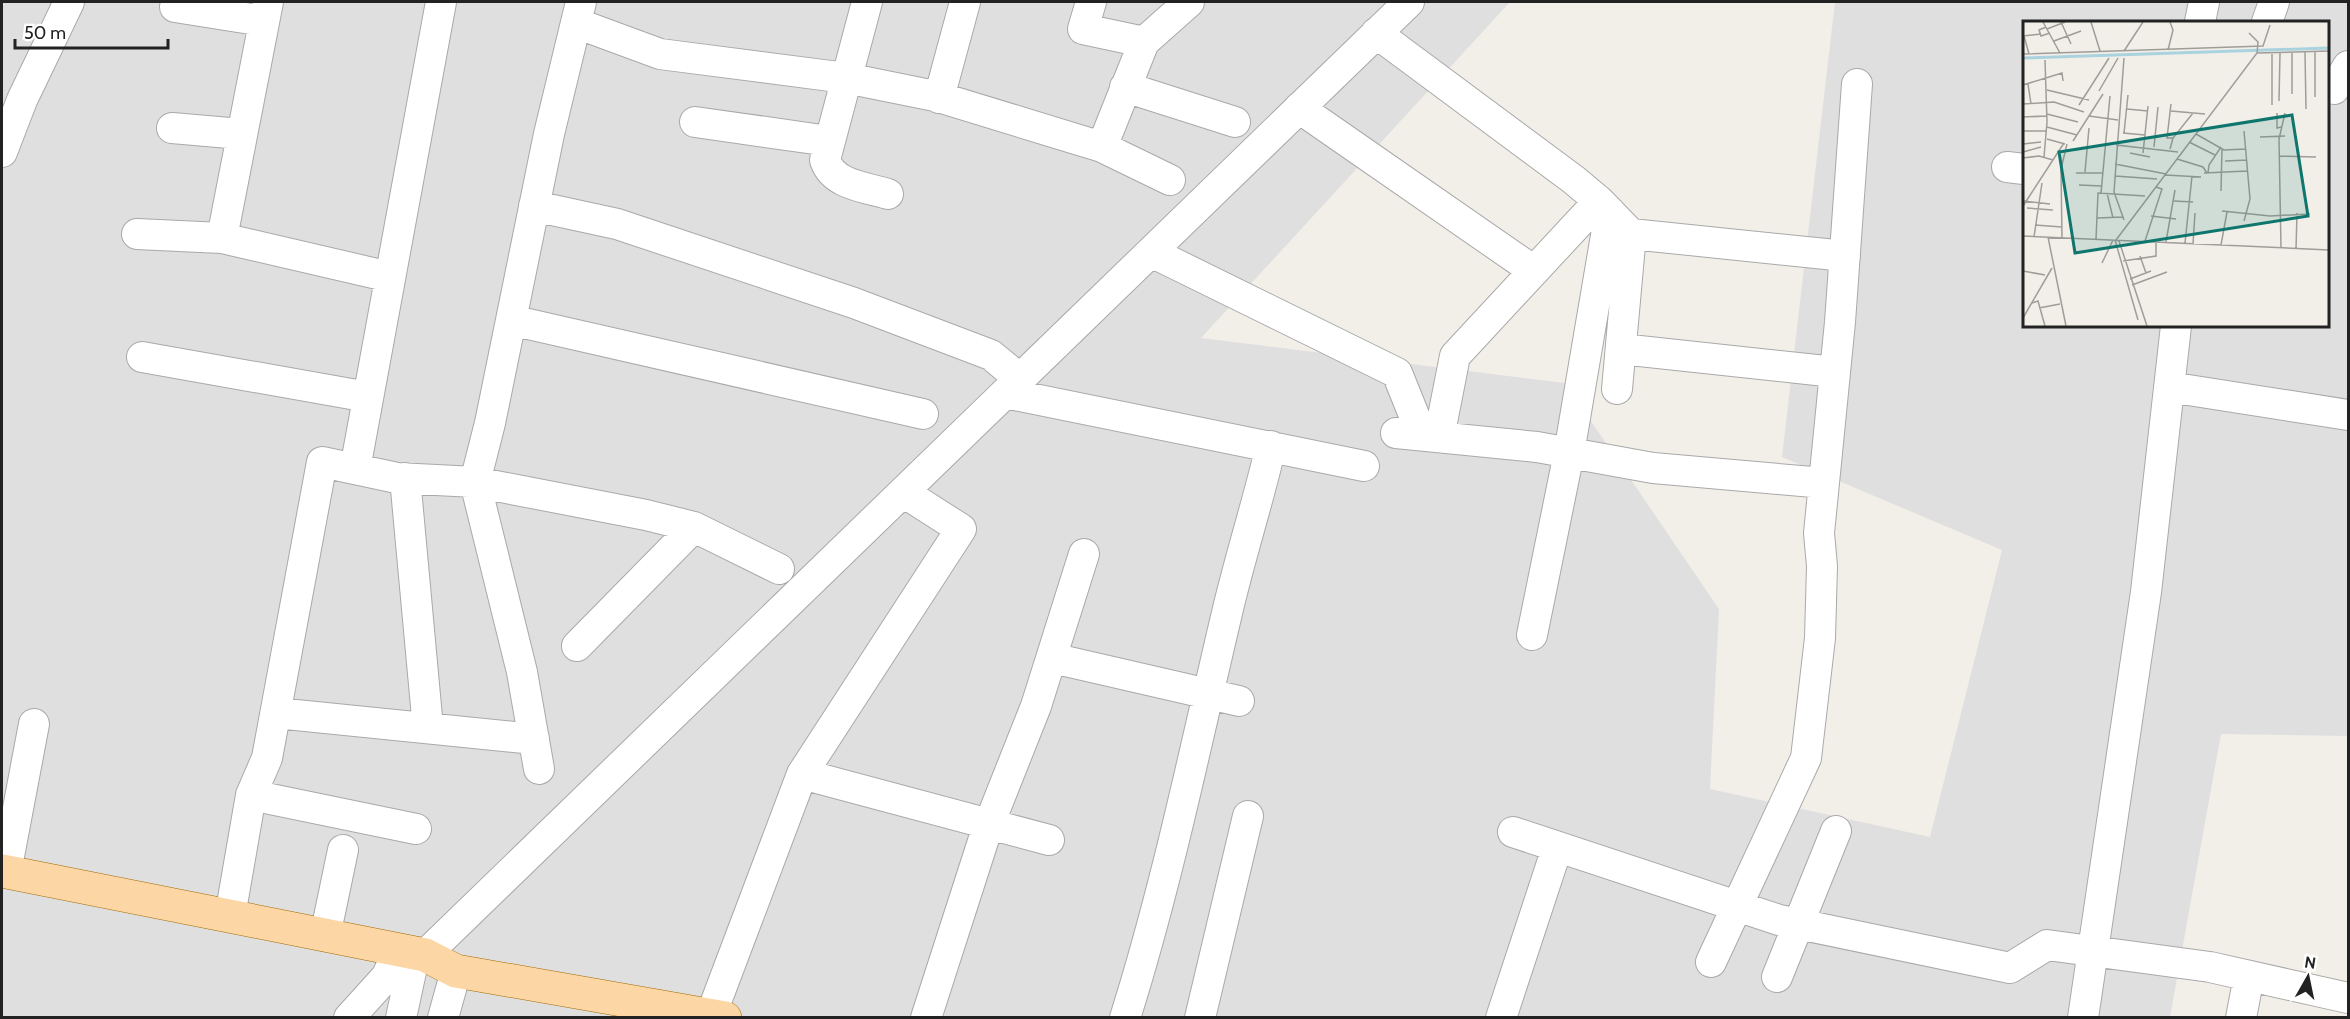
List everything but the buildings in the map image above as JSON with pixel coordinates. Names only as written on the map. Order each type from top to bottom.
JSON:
[{"type":"main road","points":[[4,872],[413,953],[456,971],[718,1016]]},
{"type":"street","points":[[2,152],[22,100],[69,2]]},
{"type":"street","points":[[355,469],[441,2]]},
{"type":"street","points":[[867,2],[825,160],[828,170],[844,181],[888,194]]},
{"type":"street","points":[[939,98],[965,2]]},
{"type":"street","points":[[1091,2],[1083,28],[1143,42]]},
{"type":"street","points":[[1102,147],[1143,42],[1189,2]]},
{"type":"street","points":[[349,1017],[387,976],[903,492],[1409,2]]},
{"type":"street","points":[[2200,21],[2204,2]]},
{"type":"street","points":[[2266,21],[2274,2]]},
{"type":"street","points":[[175,7],[266,11],[222,238]]},
{"type":"street","points":[[539,769],[522,672],[475,482],[578,13],[660,54],[846,78],[939,98],[1102,147],[1170,180]]},
{"type":"street","points":[[1376,33],[1604,206],[1631,234],[1845,256]]},
{"type":"street","points":[[2329,86],[2334,89],[2349,66]]},
{"type":"street","points":[[1711,962],[1806,758],[1820,638],[1822,566],[1819,533],[1845,256],[1857,84]]},
{"type":"street","points":[[1125,87],[1235,122]]},
{"type":"street","points":[[1299,108],[1534,271]]},
{"type":"street","points":[[694,122],[829,141]]},
{"type":"street","points":[[172,128],[241,134]]},
{"type":"street","points":[[534,206],[617,224],[865,307],[991,355],[1013,386],[1364,466]]},
{"type":"street","points":[[1419,435],[1455,357],[1534,271],[1604,206]]},
{"type":"street","points":[[1532,635],[1569,453],[1604,206]]},
{"type":"street","points":[[137,234],[222,238],[390,278]]},
{"type":"street","points":[[1617,389],[1631,234]]},
{"type":"street","points":[[1151,252],[1397,373],[1419,435]]},
{"type":"street","points":[[511,320],[923,414]]},
{"type":"street","points":[[2083,1017],[2146,592],[2176,327]]},
{"type":"street","points":[[1621,349],[1835,372]]},
{"type":"street","points":[[142,357],[368,397]]},
{"type":"street","points":[[2169,387],[2349,415]]},
{"type":"street","points":[[1419,435],[1569,453],[1653,468],[1824,483]]},
{"type":"street","points":[[1125,1017],[1142,965],[1184,804],[1227,610],[1271,446]]},
{"type":"street","points":[[230,916],[251,795],[267,758],[322,462],[405,478],[475,482],[646,515],[694,528],[778,569]]},
{"type":"street","points":[[405,478],[428,728]]},
{"type":"street","points":[[718,1016],[802,774],[961,529],[903,492]]},
{"type":"street","points":[[577,646],[694,528]]},
{"type":"street","points":[[926,1017],[990,824],[1052,657],[1084,554]]},
{"type":"street","points":[[1052,657],[1239,701]]},
{"type":"street","points":[[276,712],[534,739]]},
{"type":"street","points":[[4,872],[34,724]]},
{"type":"street","points":[[802,774],[1049,840]]},
{"type":"street","points":[[251,795],[416,829]]},
{"type":"street","points":[[1200,1017],[1248,816]]},
{"type":"street","points":[[1777,977],[1836,831]]},
{"type":"street","points":[[1513,832],[1737,907],[1798,924],[2010,968],[2047,945],[2210,967],[2349,998]]},
{"type":"street","points":[[1501,1017],[1557,848]]},
{"type":"street","points":[[325,936],[343,850]]},
{"type":"street","points":[[401,1017],[413,953]]},
{"type":"street","points":[[443,1017],[456,971]]},
{"type":"street","points":[[2241,1017],[2249,976]]},
{"type":"shaded area","points":[[2,2],[1510,2],[1201,338],[1565,383],[1719,609],[1710,789],[1930,837],[2002,550],[1782,457],[1835,2],[2348,2],[2348,736],[2221,734],[2170,1017],[2,1018]]}]
